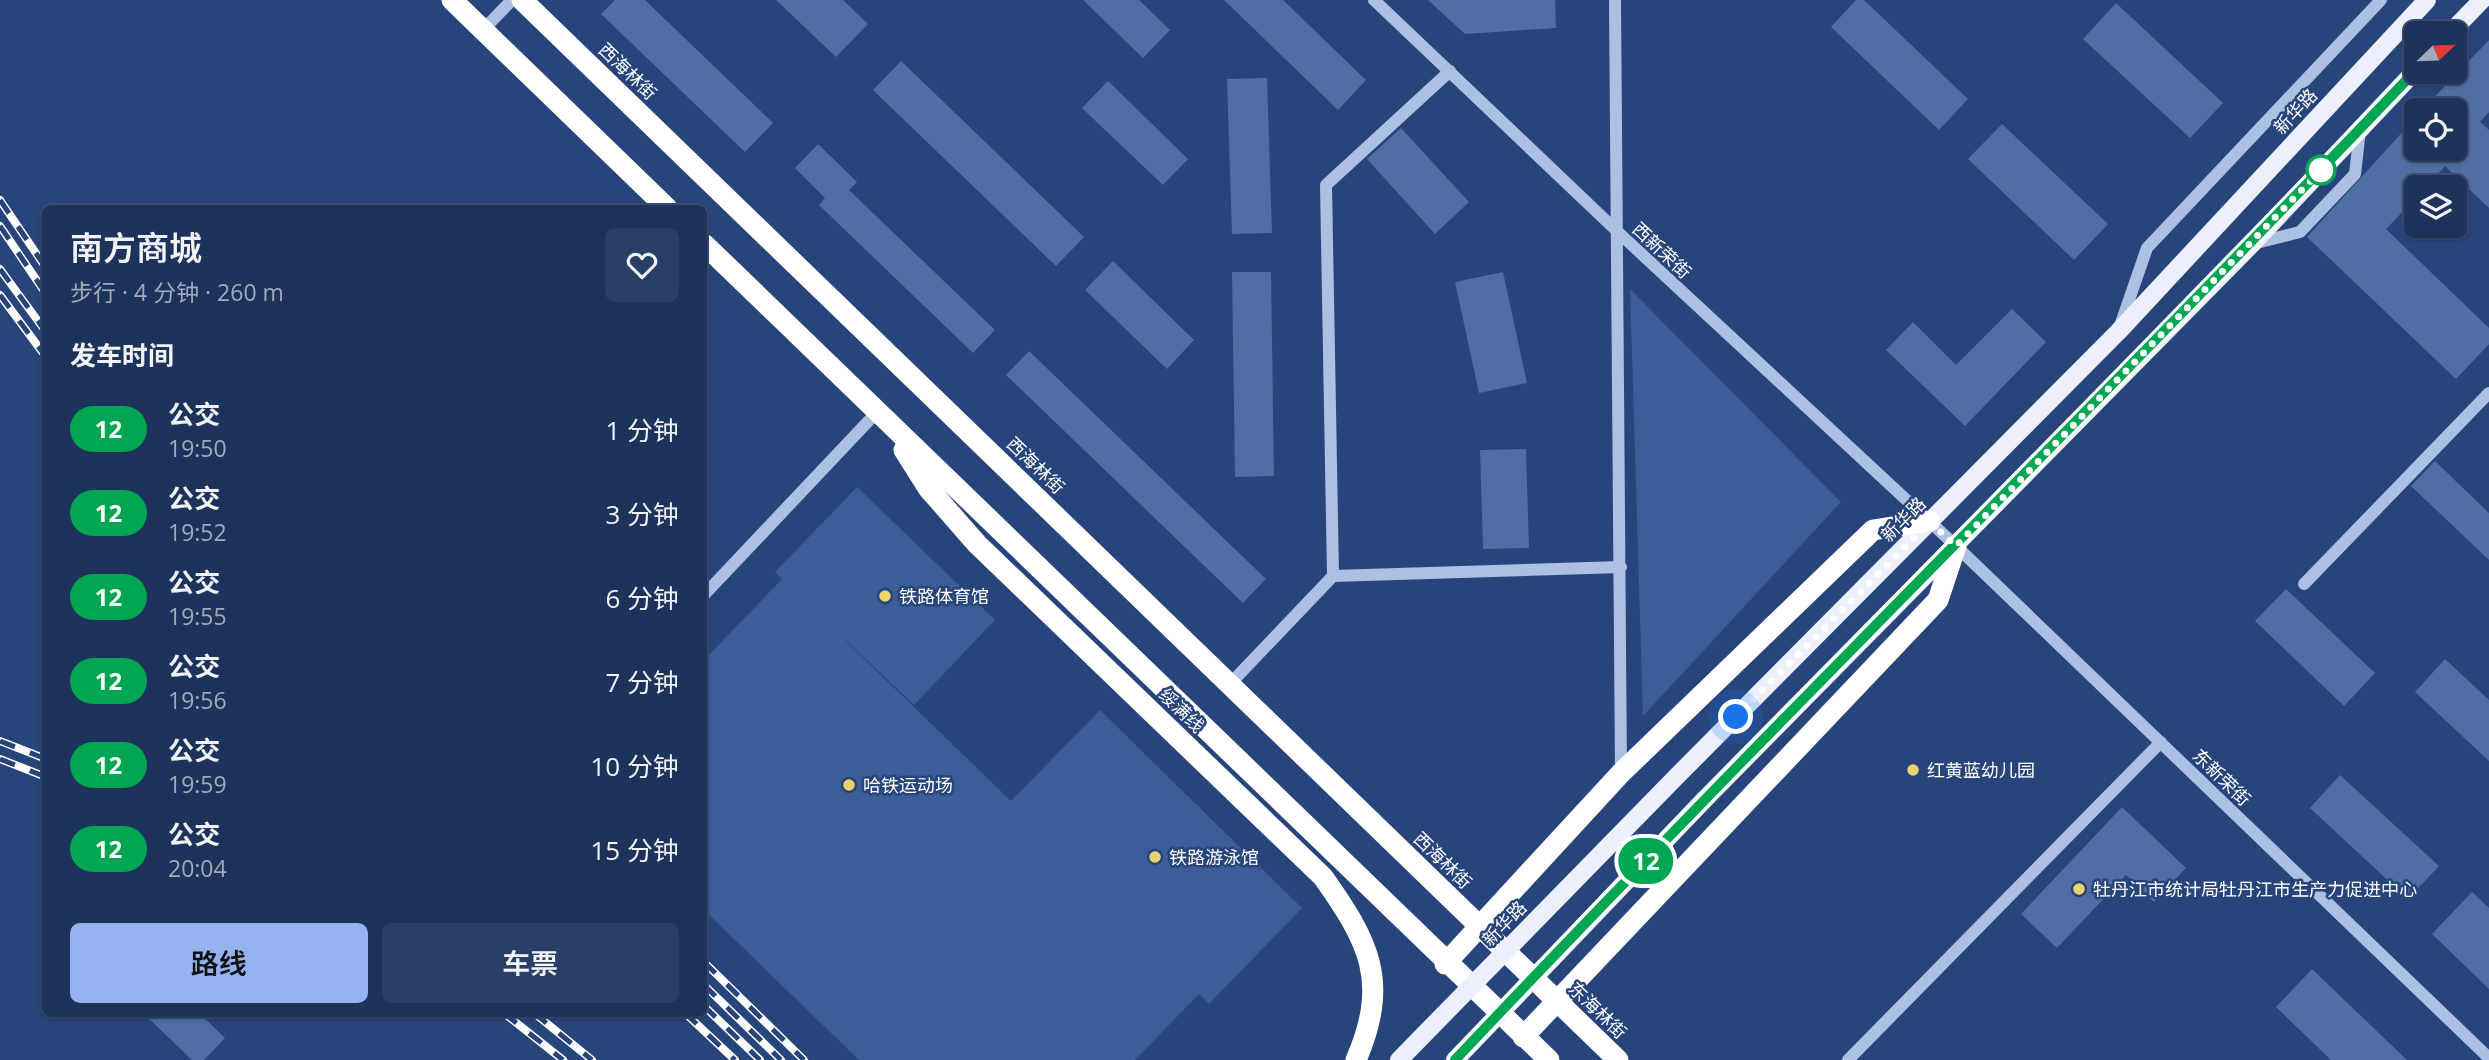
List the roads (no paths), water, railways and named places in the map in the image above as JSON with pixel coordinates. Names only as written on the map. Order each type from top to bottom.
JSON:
[{"type":"highway","points":[[452,0],[664,205]]},
{"type":"highway","name":"西海林街","points":[[522,0],[1517,964]]},
{"type":"highway","points":[[707,247],[1445,964],[1549,1060]]},
{"type":"highway","name":"绥满线","points":[[882,417],[936,497],[977,544],[1323,877],[1356,923],[1371,963],[1373,1008],[1356,1060]]},
{"type":"highway","points":[[1445,964],[1621,773],[1873,530],[1930,522]]},
{"type":"highway","points":[[1523,1037],[1555,1000],[1938,600],[1956,546]]},
{"type":"highway","name":"东海林街","points":[[1517,964],[1618,1060]]},
{"type":"main road","name":"新华路","points":[[1399,1060],[2118,332],[2427,0]]},
{"type":"main road","points":[[2462,21],[2482,0]]},
{"type":"main road","points":[[1455,1060],[1704,800],[2252,244],[2404,83]]},
{"type":"street","points":[[483,30],[512,0]]},
{"type":"street","name":"西新荣街","points":[[1374,0],[1619,233],[1930,522]]},
{"type":"street","points":[[1615,0],[1619,233],[1621,773]]},
{"type":"street","points":[[2118,332],[2147,248],[2381,0]]},
{"type":"street","points":[[1334,576],[1326,185],[1450,71]]},
{"type":"street","points":[[2252,244],[2300,232],[2355,174],[2360,129]]},
{"type":"street","points":[[2304,584],[2489,393]]},
{"type":"street","points":[[707,592],[882,417]]},
{"type":"street","name":"东新荣街","points":[[1930,522],[2489,1058]]},
{"type":"street","points":[[1229,685],[1334,576],[1621,567]]},
{"type":"street","points":[[1848,1060],[2161,742]]},
{"type":"railway","points":[[0,200],[42,262]]},
{"type":"railway","points":[[0,226],[42,288]]},
{"type":"railway","points":[[0,269],[42,327]]},
{"type":"railway","points":[[0,295],[42,352]]},
{"type":"railway","points":[[0,741],[42,757]]},
{"type":"railway","points":[[0,759],[42,775]]},
{"type":"railway","points":[[707,965],[804,1060]]},
{"type":"railway","points":[[707,988],[781,1060]]},
{"type":"railway","points":[[707,1009],[760,1060]]},
{"type":"railway","points":[[509,1017],[563,1060]]},
{"type":"railway","points":[[539,1017],[592,1060]]},
{"type":"railway","points":[[689,1017],[735,1060]]},
{"type":"place","name":"铁路体育馆","points":[[885,596]]},
{"type":"place","name":"红黄蓝幼儿园","points":[[1913,770]]},
{"type":"place","name":"哈铁运动场","points":[[849,785]]},
{"type":"place","name":"铁路游泳馆","points":[[1155,857]]},
{"type":"place","name":"牡丹江市统计局牡丹江市生产力促进中心","points":[[2079,889]]}]
